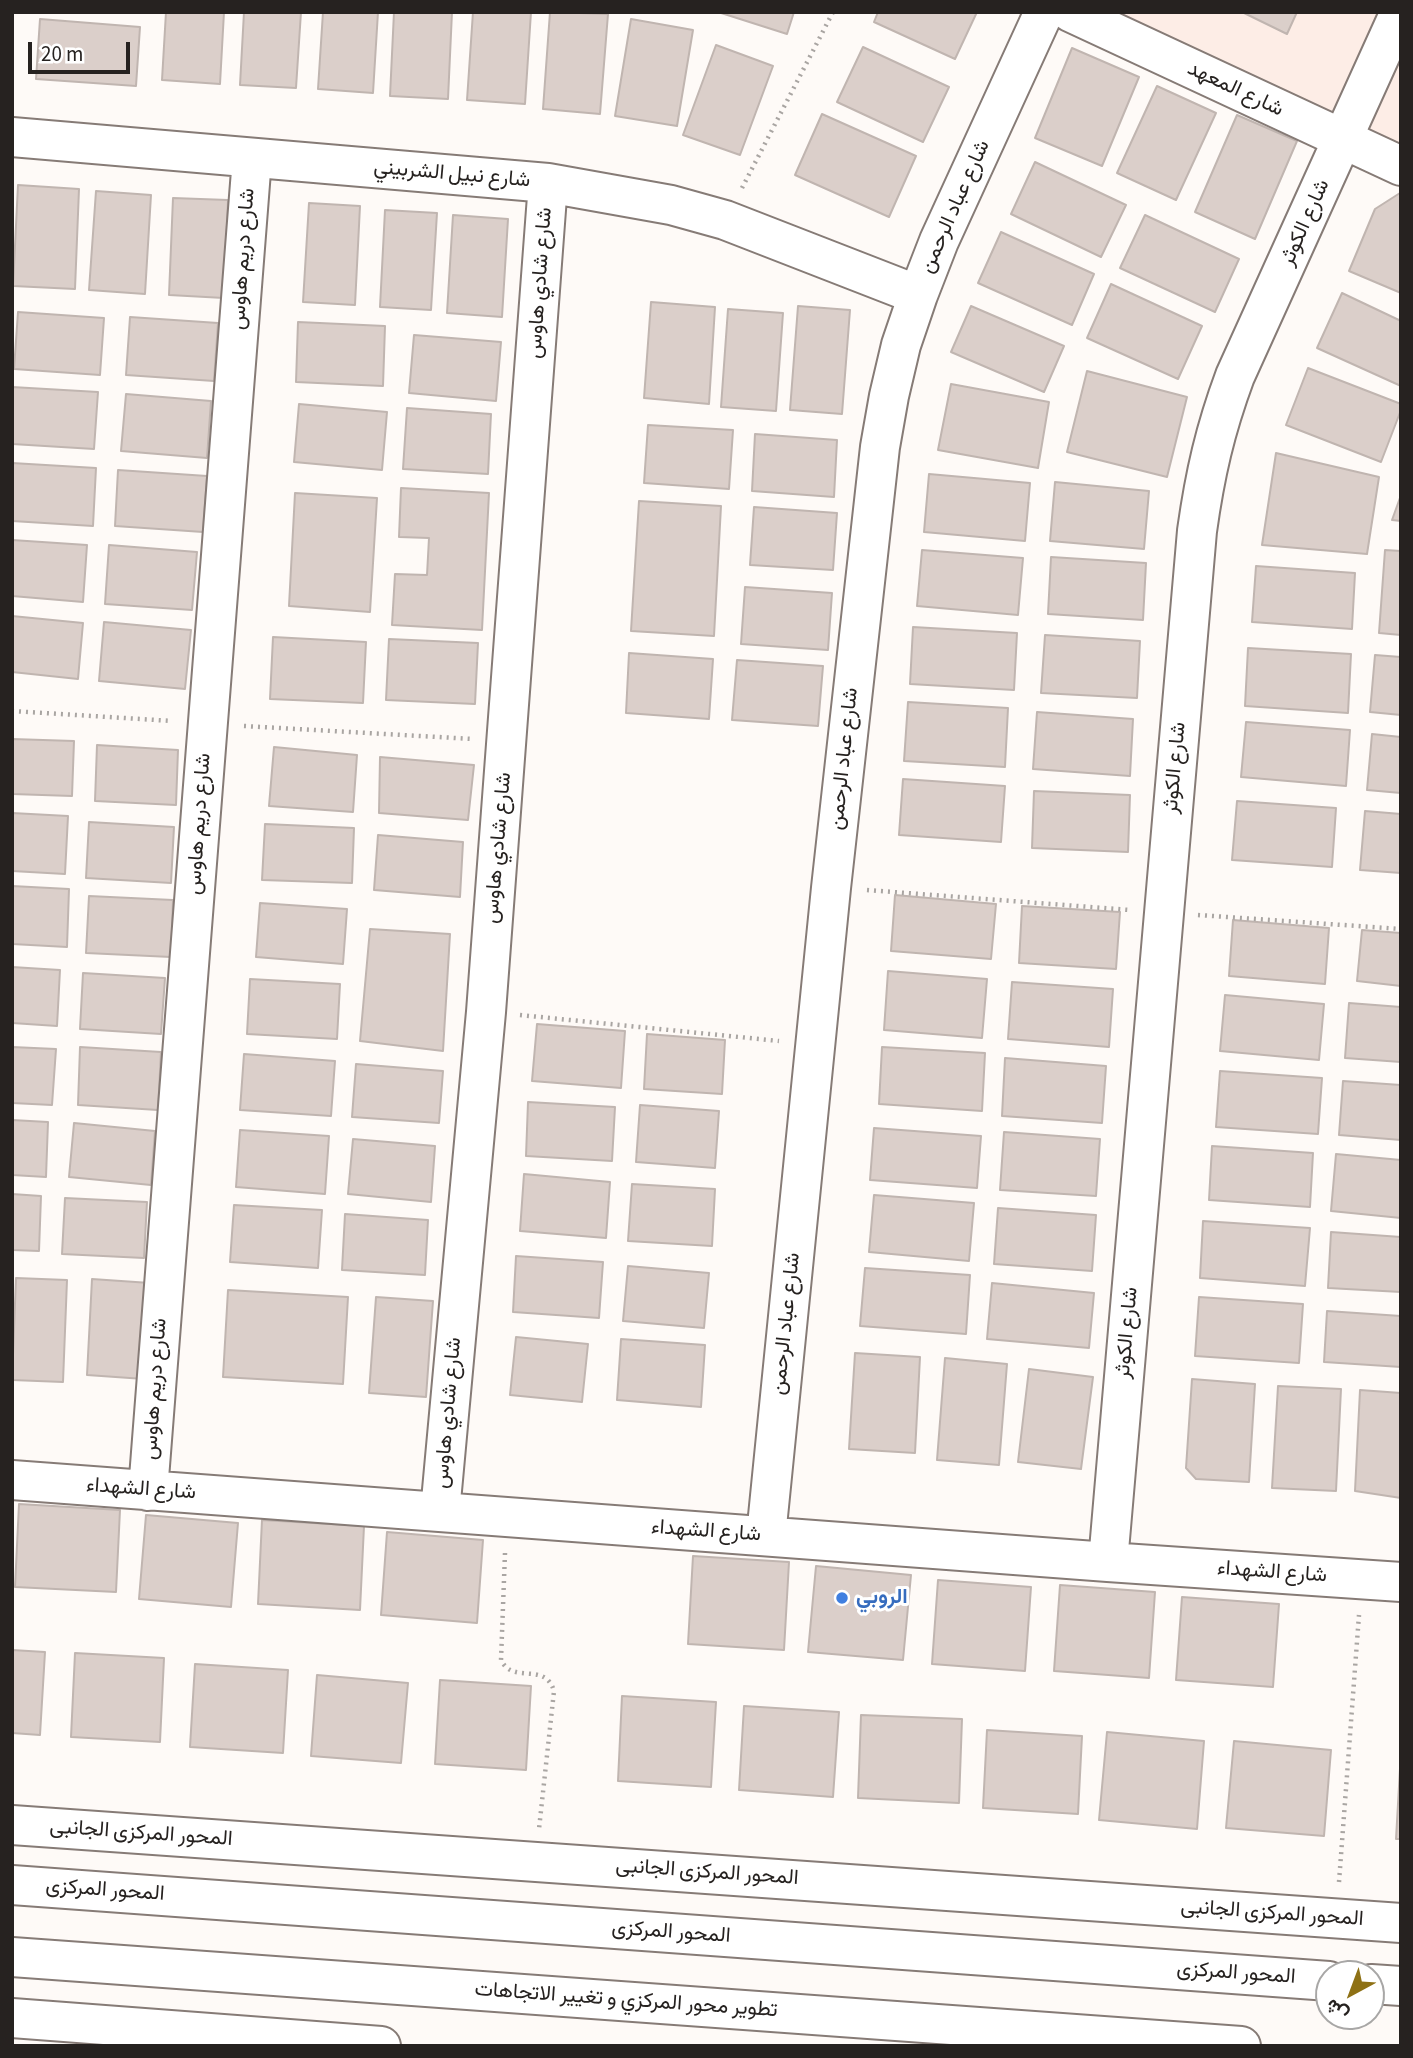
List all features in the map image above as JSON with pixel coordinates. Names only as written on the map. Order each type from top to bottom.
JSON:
[{"type":"street","name":"شارع عباد الرحمن","points":[[766,1536],[831,888],[880,447],[898,358],[918,295],[939,241],[1044,12]]},
{"type":"street","name":"شارع المعهد","points":[[1070,12],[1401,166]]},
{"type":"street","name":"شارع الكوثر","points":[[1108,1562],[1197,531],[1204,478],[1217,426],[1235,376],[1400,12]]},
{"type":"street","name":"شارع نبيل الشربيني","points":[[12,137],[548,183],[671,205],[725,220],[918,295]]},
{"type":"street","name":"شارع دريم هاوس","points":[[148,1491],[252,158]]},
{"type":"street","name":"شارع شادي هاوس","points":[[440,1512],[486,1012],[548,183]]},
{"type":"street","name":"شارع الشهداء","points":[[12,1480],[1401,1582]]},
{"type":"street","name":"المحور المركزى الجانبى","points":[[12,1825],[1401,1923]]},
{"type":"street","name":"المحور المركزى","points":[[12,1885],[1315,1980]]},
{"type":"street","name":"تطوير محور المركزي و تغيير الاتجاهات","points":[[12,1957],[1241,2046]]},
{"type":"street","points":[[12,2018],[381,2046]]},
{"type":"path","points":[[725,220],[833,12]]},
{"type":"path","points":[[12,711],[507,741]]},
{"type":"path","points":[[831,888],[1401,929]]},
{"type":"path","points":[[486,1012],[815,1045]]},
{"type":"path","points":[[507,1518],[501,1660],[504,1667],[512,1672],[544,1676],[552,1682],[554,1691],[536,1861]]},
{"type":"path","points":[[1336,1918],[1362,1579]]},
{"type":"shaded area","points":[[1079,12],[1401,12],[1401,159]]},
{"type":"building","points":[[166,12],[224,12],[220,84],[162,80]]},
{"type":"building","points":[[244,12],[301,12],[296,88],[240,85]]},
{"type":"building","points":[[323,12],[378,12],[373,93],[318,89]]},
{"type":"building","points":[[394,12],[452,12],[448,99],[390,96]]},
{"type":"building","points":[[473,12],[531,12],[525,104],[467,100]]},
{"type":"building","points":[[550,12],[608,14],[600,114],[543,109]]},
{"type":"building","points":[[718,12],[794,12],[787,34]]},
{"type":"building","points":[[878,12],[977,12],[955,59],[874,22]]},
{"type":"building","points":[[1242,12],[1297,12],[1287,34]]},
{"type":"building","points":[[40,19],[140,27],[136,86],[36,79]]},
{"type":"building","points":[[631,19],[693,30],[677,126],[615,116]]},
{"type":"building","points":[[716,45],[773,66],[740,155],[683,135]]},
{"type":"building","points":[[863,47],[949,87],[923,142],[837,102]]},
{"type":"building","points":[[1072,48],[1139,77],[1102,166],[1035,138]]},
{"type":"building","points":[[1157,86],[1216,113],[1176,200],[1117,173]]},
{"type":"building","points":[[822,114],[916,156],[889,217],[795,175]]},
{"type":"building","points":[[1237,115],[1297,141],[1255,239],[1195,212]]},
{"type":"building","points":[[1035,162],[1126,205],[1101,257],[1011,214]]},
{"type":"building","points":[[18,185],[79,189],[75,289],[13,286]]},
{"type":"building","points":[[96,191],[151,195],[145,294],[89,290]]},
{"type":"building","points":[[1400,193],[1401,293],[1349,271],[1375,209]]},
{"type":"building","points":[[173,198],[228,200],[224,298],[169,295]]},
{"type":"building","points":[[309,203],[360,206],[355,305],[303,302]]},
{"type":"building","points":[[385,210],[437,213],[431,310],[380,307]]},
{"type":"building","points":[[453,215],[508,219],[502,317],[447,313]]},
{"type":"building","points":[[1145,215],[1239,259],[1215,312],[1120,268]]},
{"type":"building","points":[[1001,232],[1094,274],[1072,325],[978,283]]},
{"type":"building","points":[[1111,284],[1202,326],[1178,379],[1087,338]]},
{"type":"building","points":[[1342,293],[1401,321],[1401,386],[1317,348]]},
{"type":"building","points":[[651,302],[715,307],[709,404],[644,398]]},
{"type":"building","points":[[798,306],[850,310],[842,414],[790,410]]},
{"type":"building","points":[[971,306],[1064,346],[1044,392],[951,352]]},
{"type":"building","points":[[728,309],[783,313],[776,411],[721,407]]},
{"type":"building","points":[[18,312],[104,318],[100,375],[14,369]]},
{"type":"building","points":[[130,317],[218,323],[214,381],[126,375]]},
{"type":"building","points":[[298,322],[385,326],[383,386],[296,382]]},
{"type":"building","points":[[414,335],[501,342],[496,401],[409,393]]},
{"type":"building","points":[[1308,368],[1401,404],[1381,462],[1286,425]]},
{"type":"building","points":[[1087,371],[1187,397],[1167,477],[1067,452]]},
{"type":"building","points":[[951,384],[1049,402],[1038,468],[938,450]]},
{"type":"building","points":[[12,387],[98,392],[94,449],[12,444]]},
{"type":"building","points":[[126,394],[211,401],[207,458],[121,451]]},
{"type":"building","points":[[299,404],[387,412],[382,470],[294,462]]},
{"type":"building","points":[[407,408],[491,414],[488,474],[403,469]]},
{"type":"building","points":[[648,425],[733,430],[729,489],[644,483]]},
{"type":"building","points":[[755,434],[837,440],[834,497],[752,491]]},
{"type":"building","points":[[1276,453],[1379,477],[1367,554],[1262,545]]},
{"type":"building","points":[[12,463],[96,468],[93,526],[12,521]]},
{"type":"building","points":[[118,470],[207,476],[203,532],[115,526]]},
{"type":"building","points":[[929,474],[1030,483],[1025,541],[924,532]]},
{"type":"building","points":[[1055,482],[1149,491],[1144,549],[1050,541]]},
{"type":"building","points":[[401,488],[489,493],[482,630],[392,625],[395,574],[427,575],[429,538],[399,537]]},
{"type":"building","points":[[295,493],[377,498],[370,612],[289,606]]},
{"type":"building","points":[[1401,495],[1401,521],[1392,520]]},
{"type":"building","points":[[639,501],[721,506],[714,636],[631,631]]},
{"type":"building","points":[[754,507],[837,513],[833,570],[750,565]]},
{"type":"building","points":[[12,540],[87,545],[83,602],[12,596]]},
{"type":"building","points":[[109,545],[197,552],[192,610],[105,604]]},
{"type":"building","points":[[922,550],[1023,558],[1018,615],[917,606]]},
{"type":"building","points":[[1385,550],[1401,551],[1401,635],[1379,633]]},
{"type":"building","points":[[1051,557],[1146,563],[1143,620],[1048,614]]},
{"type":"building","points":[[1256,566],[1355,573],[1352,629],[1252,622]]},
{"type":"building","points":[[745,587],[832,593],[828,650],[741,644]]},
{"type":"building","points":[[12,616],[83,623],[78,679],[12,672]]},
{"type":"building","points":[[104,622],[191,630],[185,689],[99,681]]},
{"type":"building","points":[[913,627],[1017,633],[1014,690],[910,684]]},
{"type":"building","points":[[1045,635],[1140,641],[1137,698],[1041,693]]},
{"type":"building","points":[[273,637],[366,642],[363,703],[270,699]]},
{"type":"building","points":[[389,639],[478,643],[475,704],[386,700]]},
{"type":"building","points":[[1248,648],[1351,654],[1348,713],[1245,706]]},
{"type":"building","points":[[629,653],[713,659],[709,719],[626,713]]},
{"type":"building","points":[[1375,655],[1401,657],[1401,715],[1370,712]]},
{"type":"building","points":[[737,660],[823,666],[818,726],[732,720]]},
{"type":"building","points":[[908,702],[1008,708],[1005,767],[904,761]]},
{"type":"building","points":[[1037,712],[1133,719],[1130,776],[1033,769]]},
{"type":"building","points":[[1246,722],[1350,730],[1346,786],[1241,777]]},
{"type":"building","points":[[1372,734],[1401,737],[1401,793],[1367,790]]},
{"type":"building","points":[[12,739],[74,741],[72,796],[12,794]]},
{"type":"building","points":[[97,745],[178,750],[176,805],[95,801]]},
{"type":"building","points":[[274,747],[357,755],[353,812],[269,806]]},
{"type":"building","points":[[380,757],[474,765],[468,820],[379,813]]},
{"type":"building","points":[[903,779],[1005,786],[1001,842],[899,835]]},
{"type":"building","points":[[1034,791],[1130,795],[1128,852],[1032,848]]},
{"type":"building","points":[[1237,801],[1336,808],[1332,867],[1232,860]]},
{"type":"building","points":[[1365,811],[1401,814],[1401,873],[1360,870]]},
{"type":"building","points":[[12,813],[68,816],[65,874],[12,871]]},
{"type":"building","points":[[89,822],[174,827],[171,883],[86,878]]},
{"type":"building","points":[[265,824],[354,828],[352,883],[262,880]]},
{"type":"building","points":[[378,835],[463,842],[460,897],[374,890]]},
{"type":"building","points":[[12,886],[69,889],[67,947],[12,944]]},
{"type":"building","points":[[895,895],[996,904],[991,959],[891,951]]},
{"type":"building","points":[[89,896],[173,900],[171,957],[86,953]]},
{"type":"building","points":[[260,903],[347,909],[343,964],[256,957]]},
{"type":"building","points":[[1022,906],[1120,912],[1116,969],[1019,963]]},
{"type":"building","points":[[1233,920],[1329,928],[1325,984],[1229,976]]},
{"type":"building","points":[[370,929],[450,934],[443,1051],[360,1041]]},
{"type":"building","points":[[1362,930],[1401,933],[1401,986],[1357,981]]},
{"type":"building","points":[[12,967],[60,970],[57,1026],[12,1023]]},
{"type":"building","points":[[888,971],[987,979],[982,1038],[884,1030]]},
{"type":"building","points":[[83,973],[165,978],[161,1034],[80,1029]]},
{"type":"building","points":[[250,979],[340,984],[337,1039],[247,1034]]},
{"type":"building","points":[[1012,982],[1113,989],[1109,1047],[1008,1039]]},
{"type":"building","points":[[1225,995],[1324,1004],[1319,1060],[1220,1051]]},
{"type":"building","points":[[1349,1003],[1401,1007],[1401,1062],[1345,1058]]},
{"type":"building","points":[[537,1024],[625,1031],[621,1088],[532,1081]]},
{"type":"building","points":[[647,1034],[725,1040],[722,1094],[644,1089]]},
{"type":"building","points":[[12,1047],[56,1049],[52,1105],[12,1103]]},
{"type":"building","points":[[80,1047],[161,1052],[158,1110],[78,1105]]},
{"type":"building","points":[[882,1047],[985,1053],[982,1111],[879,1104]]},
{"type":"building","points":[[244,1054],[335,1061],[331,1116],[240,1110]]},
{"type":"building","points":[[1005,1058],[1106,1066],[1102,1123],[1002,1116]]},
{"type":"building","points":[[356,1064],[443,1071],[439,1123],[352,1117]]},
{"type":"building","points":[[1220,1071],[1322,1078],[1318,1134],[1216,1127]]},
{"type":"building","points":[[1343,1081],[1401,1085],[1401,1140],[1339,1135]]},
{"type":"building","points":[[528,1102],[615,1107],[612,1161],[526,1156]]},
{"type":"building","points":[[640,1105],[719,1111],[715,1168],[636,1162]]},
{"type":"building","points":[[12,1120],[48,1122],[46,1177],[12,1175]]},
{"type":"building","points":[[74,1123],[155,1131],[151,1185],[69,1177]]},
{"type":"building","points":[[874,1128],[981,1136],[977,1188],[870,1180]]},
{"type":"building","points":[[240,1130],[329,1136],[325,1194],[236,1187]]},
{"type":"building","points":[[1004,1132],[1100,1139],[1096,1196],[1000,1190]]},
{"type":"building","points":[[353,1139],[435,1146],[431,1202],[348,1194]]},
{"type":"building","points":[[1212,1146],[1313,1153],[1310,1207],[1209,1200]]},
{"type":"building","points":[[1336,1154],[1401,1160],[1401,1218],[1331,1211]]},
{"type":"building","points":[[524,1174],[610,1182],[606,1238],[520,1231]]},
{"type":"building","points":[[632,1184],[715,1189],[712,1246],[628,1241]]},
{"type":"building","points":[[12,1194],[41,1196],[39,1251],[12,1250]]},
{"type":"building","points":[[874,1195],[974,1203],[969,1261],[869,1252]]},
{"type":"building","points":[[65,1198],[147,1202],[144,1258],[62,1254]]},
{"type":"building","points":[[234,1205],[322,1210],[318,1268],[230,1262]]},
{"type":"building","points":[[998,1208],[1096,1215],[1092,1271],[994,1264]]},
{"type":"building","points":[[345,1214],[428,1220],[425,1275],[342,1270]]},
{"type":"building","points":[[1203,1221],[1310,1228],[1305,1286],[1200,1278]]},
{"type":"building","points":[[1331,1232],[1401,1237],[1401,1292],[1328,1288]]},
{"type":"building","points":[[516,1256],[603,1262],[599,1318],[513,1312]]},
{"type":"building","points":[[628,1266],[709,1273],[704,1328],[623,1321]]},
{"type":"building","points":[[865,1268],[970,1275],[966,1334],[860,1326]]},
{"type":"building","points":[[16,1278],[67,1280],[63,1382],[12,1380]]},
{"type":"building","points":[[92,1279],[150,1283],[144,1379],[87,1375]]},
{"type":"building","points":[[992,1283],[1094,1293],[1089,1348],[987,1339]]},
{"type":"building","points":[[228,1290],[348,1297],[343,1384],[223,1377]]},
{"type":"building","points":[[376,1297],[433,1301],[426,1397],[369,1393]]},
{"type":"building","points":[[1199,1297],[1303,1304],[1299,1363],[1195,1356]]},
{"type":"building","points":[[1327,1311],[1401,1316],[1401,1367],[1324,1362]]},
{"type":"building","points":[[516,1337],[588,1344],[582,1402],[510,1395]]},
{"type":"building","points":[[621,1339],[705,1345],[701,1407],[617,1400]]},
{"type":"building","points":[[855,1353],[920,1357],[915,1453],[849,1449]]},
{"type":"building","points":[[945,1358],[1007,1364],[999,1465],[937,1460]]},
{"type":"building","points":[[1029,1369],[1093,1377],[1081,1469],[1018,1462]]},
{"type":"building","points":[[1192,1379],[1255,1384],[1249,1482],[1196,1479],[1186,1468]]},
{"type":"building","points":[[1278,1386],[1341,1389],[1336,1491],[1272,1488]]},
{"type":"building","points":[[1360,1390],[1401,1393],[1401,1498],[1355,1491]]},
{"type":"building","points":[[19,1504],[120,1510],[116,1592],[15,1587]]},
{"type":"building","points":[[146,1515],[238,1523],[231,1607],[139,1599]]},
{"type":"building","points":[[262,1520],[364,1526],[360,1610],[258,1604]]},
{"type":"building","points":[[387,1532],[483,1540],[477,1623],[381,1615]]},
{"type":"building","points":[[693,1556],[789,1562],[784,1650],[688,1644]]},
{"type":"building","points":[[816,1566],[911,1575],[903,1660],[808,1652]]},
{"type":"building","points":[[938,1580],[1031,1587],[1025,1671],[932,1664]]},
{"type":"building","points":[[1060,1585],[1155,1592],[1149,1678],[1054,1671]]},
{"type":"building","points":[[1182,1597],[1279,1604],[1273,1687],[1176,1680]]},
{"type":"building","points":[[12,1650],[45,1652],[40,1735],[12,1733]]},
{"type":"building","points":[[75,1653],[164,1658],[160,1742],[71,1737]]},
{"type":"building","points":[[195,1664],[288,1670],[283,1753],[190,1747]]},
{"type":"building","points":[[317,1675],[408,1683],[401,1763],[311,1756]]},
{"type":"building","points":[[440,1680],[531,1686],[526,1770],[435,1764]]},
{"type":"building","points":[[622,1696],[716,1702],[711,1787],[618,1781]]},
{"type":"building","points":[[744,1706],[839,1712],[833,1797],[739,1790]]},
{"type":"building","points":[[861,1715],[962,1719],[959,1803],[858,1798]]},
{"type":"building","points":[[987,1730],[1082,1736],[1078,1814],[983,1808]]},
{"type":"building","points":[[1107,1732],[1204,1741],[1197,1829],[1099,1820]]},
{"type":"building","points":[[1234,1741],[1331,1750],[1324,1836],[1226,1828]]},
{"type":"building","points":[[1401,1751],[1401,1839],[1396,1839]]},
{"type":"place","name":"الروبي","points":[[842,1598]]}]
